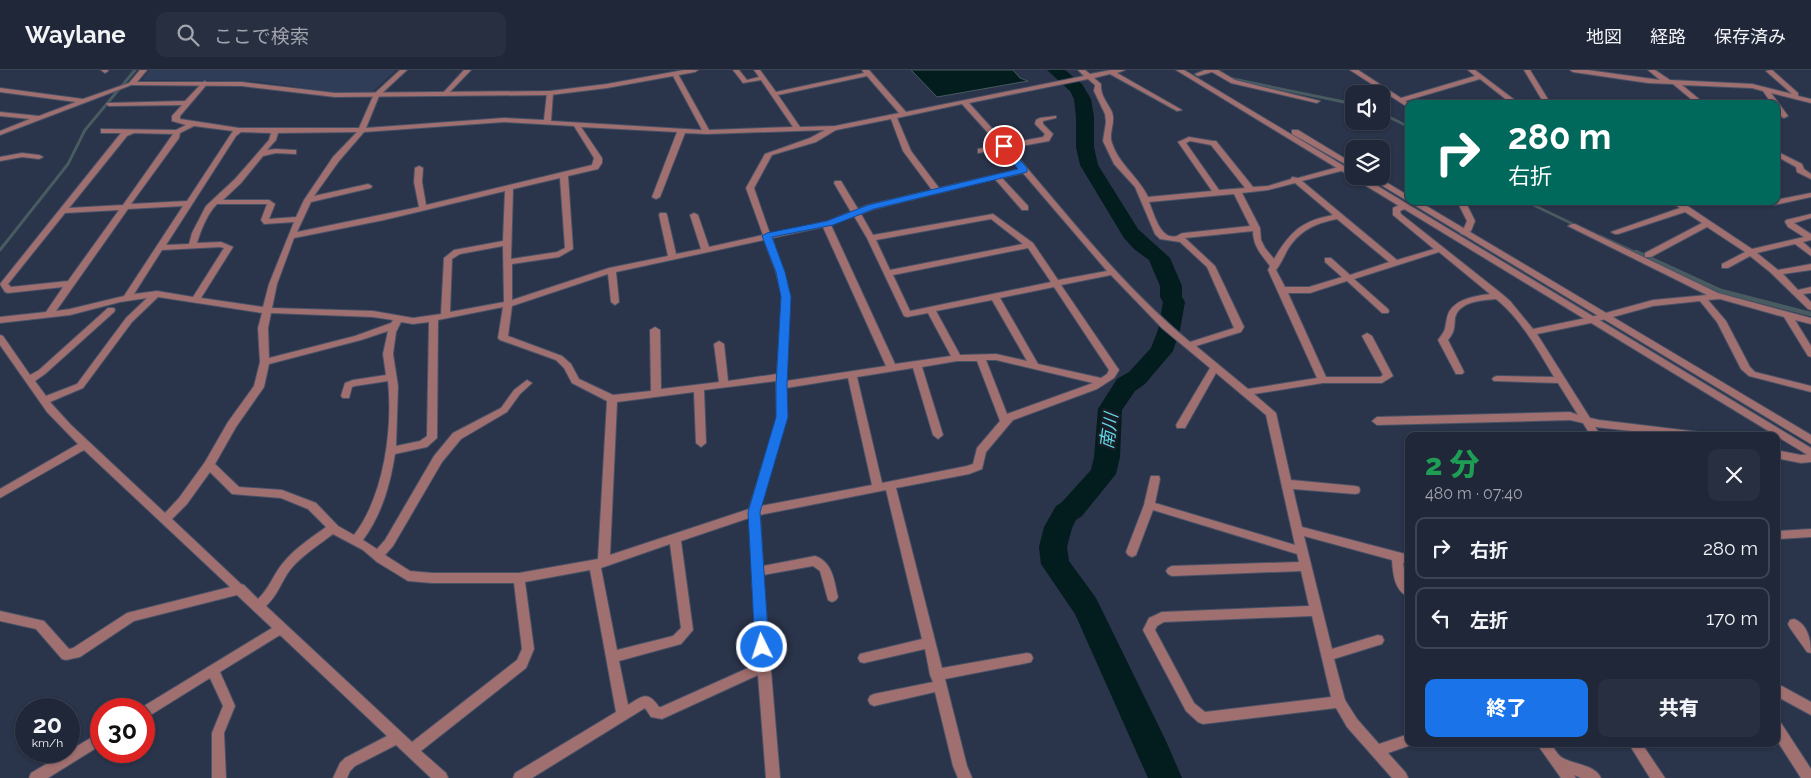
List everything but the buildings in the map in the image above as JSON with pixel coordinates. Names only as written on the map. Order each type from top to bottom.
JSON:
[{"type":"street","points":[[131,84],[144,70]]},
{"type":"street","points":[[166,518],[183,501],[209,465],[232,425],[258,387],[265,362],[263,328],[279,266],[309,200],[336,158],[362,130],[376,96],[404,70]]},
{"type":"street","points":[[444,95],[468,70]]},
{"type":"street","points":[[0,134],[131,84],[242,84],[335,95],[444,95],[550,92],[607,86],[695,70]]},
{"type":"street","points":[[736,70],[745,82],[763,78]]},
{"type":"street","points":[[757,70],[799,130]]},
{"type":"street","points":[[1081,70],[1098,83],[1097,91],[1109,114],[1110,122],[1107,141],[1118,164],[1137,183],[1158,232],[1163,236],[1179,238],[1186,242],[1211,266],[1239,327],[1238,330],[1233,332],[1186,342]]},
{"type":"street","points":[[206,83],[175,119],[192,124],[239,130],[275,131],[362,130],[504,120],[707,132],[835,128],[1122,70]]},
{"type":"street","points":[[1179,70],[1345,170]]},
{"type":"street","points":[[1194,72],[1212,70],[1233,82],[1317,101]]},
{"type":"street","points":[[1353,70],[1405,103]]},
{"type":"street","points":[[1471,70],[1513,100]]},
{"type":"street","points":[[1527,70],[1545,100]]},
{"type":"street","points":[[1573,70],[1648,81],[1744,85],[1797,96],[1811,101]]},
{"type":"street","points":[[1651,70],[1696,100]]},
{"type":"street","points":[[1769,71],[1811,110]]},
{"type":"street","points":[[774,94],[867,72],[904,114]]},
{"type":"street","points":[[1111,72],[1179,110]]},
{"type":"street","points":[[1194,72],[1345,162]]},
{"type":"street","points":[[675,74],[707,132]]},
{"type":"street","points":[[1400,100],[1481,77]]},
{"type":"street","points":[[1765,89],[1773,100]]},
{"type":"street","points":[[0,90],[83,101]]},
{"type":"street","points":[[547,122],[550,92]]},
{"type":"street","points":[[1797,96],[1811,95]]},
{"type":"street","points":[[963,101],[1113,272],[1165,326],[1271,413],[1316,611],[1339,702],[1346,715],[1401,778]]},
{"type":"street","points":[[109,104],[187,103]]},
{"type":"street","points":[[1780,110],[1784,116]]},
{"type":"street","points":[[0,114],[38,118]]},
{"type":"street","points":[[893,116],[907,151],[936,190]]},
{"type":"street","points":[[981,151],[1047,138],[1049,134],[1039,124],[1040,120],[1054,117]]},
{"type":"street","points":[[104,131],[177,132],[192,124]]},
{"type":"street","points":[[291,236],[423,208],[595,167],[598,163],[594,152],[575,124]]},
{"type":"street","points":[[773,778],[754,512],[781,423],[781,381],[786,297],[780,272],[750,188],[762,170],[766,158],[772,153],[816,139],[835,128]]},
{"type":"street","points":[[128,298],[233,135],[239,130]]},
{"type":"street","points":[[656,197],[682,130]]},
{"type":"street","points":[[69,284],[8,290],[4,284],[114,146],[124,134],[131,131]]},
{"type":"street","points":[[192,246],[203,219],[215,202],[235,185],[272,140],[275,131]]},
{"type":"street","points":[[48,315],[175,138],[177,132]]},
{"type":"street","points":[[1217,193],[1182,142],[1189,139],[1214,143],[1251,190]]},
{"type":"street","points":[[260,154],[276,151],[293,152]]},
{"type":"street","points":[[0,159],[22,155],[39,157]]},
{"type":"street","points":[[1780,155],[1798,166],[1800,170],[1811,177]]},
{"type":"street","points":[[419,168],[418,182],[423,208]]},
{"type":"street","points":[[1144,200],[1268,188],[1334,172],[1342,168]]},
{"type":"street","points":[[0,320],[70,312],[128,298],[155,295],[267,310],[361,313],[396,322],[434,318],[508,305],[612,270],[826,224],[856,212],[936,190],[1024,170]]},
{"type":"street","points":[[508,262],[559,254],[569,249],[564,175]]},
{"type":"street","points":[[997,177],[1025,208]]},
{"type":"street","points":[[1295,180],[1396,264]]},
{"type":"street","points":[[838,183],[871,238],[907,314],[1113,272]]},
{"type":"street","points":[[1373,185],[1405,201]]},
{"type":"street","points":[[1383,185],[1405,200]]},
{"type":"street","points":[[309,200],[368,186]]},
{"type":"street","points":[[509,188],[506,244],[508,305],[503,338],[559,358],[568,366],[575,380],[612,399],[724,384],[852,374],[957,358],[980,357],[996,357],[1104,382]]},
{"type":"street","points":[[1237,191],[1256,228],[1261,249],[1275,266]]},
{"type":"street","points":[[1780,202],[1811,195]]},
{"type":"street","points":[[215,202],[269,202],[271,204],[266,222],[299,219]]},
{"type":"street","points":[[62,211],[189,203]]},
{"type":"street","points":[[1405,204],[1396,210],[1397,215],[1512,307],[1531,332],[1594,432]]},
{"type":"street","points":[[1413,205],[1591,320],[1776,432]]},
{"type":"street","points":[[1414,205],[1464,232],[1811,440]]},
{"type":"street","points":[[1463,205],[1472,221],[1468,230],[1464,232]]},
{"type":"street","points":[[1680,205],[1752,252],[1811,307]]},
{"type":"street","points":[[1615,232],[1685,209]]},
{"type":"street","points":[[663,214],[672,256]]},
{"type":"street","points":[[694,215],[705,249]]},
{"type":"street","points":[[209,465],[236,491],[282,494],[312,506],[333,528],[408,576],[432,578],[519,578],[600,564],[754,512],[976,468],[981,451],[1005,421],[1024,411],[1079,393],[1104,382],[1111,376],[1114,370],[1030,246],[993,216],[871,238]]},
{"type":"street","points":[[1323,380],[1273,274],[1275,266],[1294,233],[1316,220],[1339,216]]},
{"type":"street","points":[[1811,216],[1789,222],[1811,238]]},
{"type":"street","points":[[1648,255],[1708,223]]},
{"type":"street","points":[[826,224],[892,368]]},
{"type":"street","points":[[1572,226],[1716,296]]},
{"type":"street","points":[[1179,238],[1184,235],[1256,228]]},
{"type":"street","points":[[1725,266],[1752,252],[1811,238]]},
{"type":"street","points":[[1796,241],[1811,253]]},
{"type":"street","points":[[161,248],[221,244],[229,247],[195,300]]},
{"type":"street","points":[[446,316],[448,258],[457,252],[506,244]]},
{"type":"street","points":[[888,273],[1030,246]]},
{"type":"street","points":[[1282,290],[1310,290],[1441,249]]},
{"type":"street","points":[[1328,260],[1386,311]]},
{"type":"street","points":[[1776,273],[1811,267]]},
{"type":"street","points":[[612,270],[615,302]]},
{"type":"street","points":[[1796,293],[1811,290]]},
{"type":"street","points":[[44,401],[80,386],[129,320],[155,295]]},
{"type":"street","points":[[994,296],[1035,366]]},
{"type":"street","points":[[1459,372],[1443,340],[1451,328],[1453,312],[1459,305],[1465,302],[1499,296]]},
{"type":"street","points":[[1531,332],[1591,320],[1653,303],[1716,296],[1732,298],[1788,316],[1811,321]]},
{"type":"street","points":[[1701,297],[1721,322],[1746,369],[1752,374],[1811,389]]},
{"type":"street","points":[[930,309],[957,358]]},
{"type":"street","points":[[29,380],[42,372],[111,310]]},
{"type":"street","points":[[1788,316],[1811,354]]},
{"type":"street","points":[[390,451],[423,444],[432,438],[434,318]]},
{"type":"street","points":[[265,362],[358,338],[396,322]]},
{"type":"street","points":[[356,541],[367,527],[381,491],[390,451],[393,417],[392,377],[388,361],[396,322]]},
{"type":"street","points":[[655,330],[656,393]]},
{"type":"street","points":[[1247,392],[1323,380],[1382,380],[1388,376],[1367,336]]},
{"type":"street","points":[[0,338],[50,410],[85,445],[166,518],[441,778]]},
{"type":"street","points":[[719,344],[724,384]]},
{"type":"street","points":[[980,357],[1005,421]]},
{"type":"street","points":[[916,364],[938,435]]},
{"type":"street","points":[[1181,425],[1215,367]]},
{"type":"street","points":[[852,374],[928,643],[960,766],[965,778]]},
{"type":"street","points":[[346,396],[348,386],[352,383],[392,377]]},
{"type":"street","points":[[1497,379],[1561,380]]},
{"type":"street","points":[[378,556],[388,543],[438,458],[457,436],[504,410],[517,392],[527,383]]},
{"type":"street","points":[[700,388],[702,443]]},
{"type":"street","points":[[612,399],[600,564],[612,657],[623,714]]},
{"type":"street","points":[[1377,421],[1570,416],[1599,424],[1666,432]]},
{"type":"street","points":[[1780,434],[1811,453]]},
{"type":"street","points":[[0,494],[85,445]]},
{"type":"street","points":[[1780,455],[1801,459],[1811,458]]},
{"type":"street","points":[[1132,552],[1149,505],[1155,479]]},
{"type":"street","points":[[1287,484],[1355,490]]},
{"type":"street","points":[[1149,505],[1287,548],[1303,551]]},
{"type":"street","points":[[258,606],[270,595],[286,567],[302,551],[333,528]]},
{"type":"street","points":[[1298,530],[1405,559]]},
{"type":"street","points":[[1780,535],[1811,533]]},
{"type":"street","points":[[612,657],[677,640],[687,630],[676,538]]},
{"type":"street","points":[[1397,557],[1400,580],[1405,587]]},
{"type":"street","points":[[757,572],[815,561],[825,569],[832,597]]},
{"type":"street","points":[[1172,571],[1306,566]]},
{"type":"street","points":[[412,750],[522,664],[528,649],[519,578]]},
{"type":"street","points":[[0,616],[37,623],[68,655],[76,653],[131,617],[229,593],[240,588]]},
{"type":"street","points":[[1316,611],[1162,617],[1154,622],[1149,630],[1190,707],[1203,718],[1339,702]]},
{"type":"street","points":[[1794,624],[1811,648]]},
{"type":"street","points":[[155,705],[282,628]]},
{"type":"street","points":[[1328,656],[1378,640]]},
{"type":"street","points":[[864,658],[928,643]]},
{"type":"street","points":[[874,700],[938,680],[1027,658]]},
{"type":"street","points":[[520,778],[645,701],[648,702],[656,713],[662,713],[764,667]]},
{"type":"street","points":[[213,670],[229,704],[218,733],[219,778]]},
{"type":"street","points":[[1780,690],[1811,709]]},
{"type":"street","points":[[1780,733],[1809,778]]},
{"type":"street","points":[[340,778],[345,767],[350,762],[398,737]]},
{"type":"street","points":[[1377,751],[1405,741]]},
{"type":"street","points":[[36,778],[90,745]]},
{"type":"street","points":[[1546,747],[1568,778]]},
{"type":"street","points":[[1637,747],[1658,778]]},
{"type":"street","points":[[1558,762],[1594,778]]},
{"type":"shaded area","points":[[150,70],[396,70],[373,91],[334,92],[254,81],[144,80],[143,78]]},
{"type":"shaded area","points":[[911,70],[1013,70],[1020,78],[1028,81],[937,97]]},
{"type":"waterway","points":[[0,250],[68,164],[85,130],[135,70]]},
{"type":"waterway","name":"南川","points":[[1055,70],[1076,87],[1082,99],[1085,117],[1085,147],[1089,165],[1131,233],[1141,245],[1159,258],[1171,286],[1171,297],[1174,302],[1169,330],[1161,351],[1137,378],[1126,385],[1110,409],[1107,457],[1103,474],[1072,509],[1066,513],[1058,527],[1053,547],[1055,564],[1086,607],[1146,737],[1155,752],[1165,778]]},
{"type":"waterway","points":[[1228,78],[1345,102]]},
{"type":"waterway","points":[[1390,118],[1405,125]]},
{"type":"waterway","points":[[1533,205],[1577,226]]},
{"type":"waterway","points":[[1600,236],[1639,254]]},
{"type":"waterway","points":[[1636,252],[1721,291],[1811,314]]},
{"type":"route","points":[[762,647],[754,512],[782,417],[781,385],[786,297],[780,272],[767,236],[830,223],[871,207],[1024,170],[1004,146]]}]
